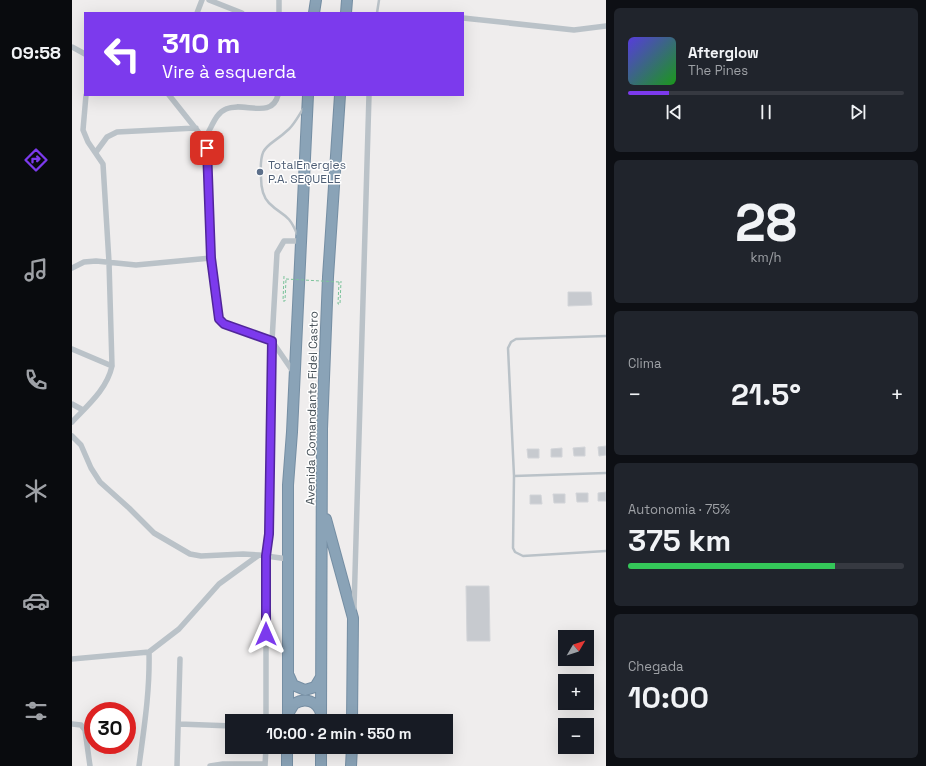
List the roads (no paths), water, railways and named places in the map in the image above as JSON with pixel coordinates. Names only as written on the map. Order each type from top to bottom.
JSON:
[{"type":"highway","points":[[314,12],[316,0]]},
{"type":"highway","points":[[346,12],[347,0]]},
{"type":"highway","name":"Avenida Comandante Fidel Castro","points":[[321,714],[323,508],[322,429],[328,277],[340,96]]},
{"type":"highway","name":"Avenida Comandante Fidel Castro","points":[[288,714],[288,485],[307,99]]},
{"type":"highway","points":[[323,508],[353,618],[352,714]]},
{"type":"highway","points":[[288,673],[293,685],[305,690],[317,685],[322,673]]},
{"type":"highway","points":[[288,714],[289,710],[294,704],[305,700],[316,704],[320,714]]},
{"type":"highway","points":[[286,766],[287,754]]},
{"type":"highway","points":[[321,754],[321,766]]},
{"type":"highway","points":[[351,766],[352,754]]},
{"type":"street","points":[[197,12],[202,0]]},
{"type":"street","points":[[209,0],[239,12]]},
{"type":"street","points":[[279,0],[279,12]]},
{"type":"street","points":[[464,18],[574,30],[606,26]]},
{"type":"street","points":[[72,47],[84,53]]},
{"type":"street","points":[[72,422],[103,388],[110,376],[112,366],[109,262],[103,164],[88,142],[83,130],[86,96]]},
{"type":"street","points":[[170,96],[204,139],[208,158],[211,258],[219,319],[224,324],[272,341],[294,374]]},
{"type":"street","points":[[204,139],[219,113],[225,109],[235,106],[264,109],[271,107],[278,96]]},
{"type":"street","points":[[353,618],[369,96]]},
{"type":"street","points":[[96,152],[107,137],[117,132],[196,128]]},
{"type":"street","points":[[266,714],[266,556],[269,534],[272,341],[277,253],[284,241],[300,241]]},
{"type":"street","points":[[72,268],[84,262],[109,262],[136,265],[211,258]]},
{"type":"street","points":[[72,349],[112,366]]},
{"type":"street","points":[[72,404],[83,410]]},
{"type":"street","points":[[72,436],[81,445],[91,468],[100,482],[121,500],[154,533],[190,554],[201,556],[243,554],[288,559]]},
{"type":"street","points":[[72,659],[149,652],[179,629],[219,584],[259,555]]},
{"type":"street","points":[[139,766],[148,701],[149,652]]},
{"type":"street","points":[[177,766],[180,659]]},
{"type":"street","points":[[72,724],[81,725],[85,730],[90,766]]},
{"type":"street","points":[[179,724],[225,726]]},
{"type":"street","points":[[210,766],[223,764],[265,765],[266,754]]},
{"type":"lane","points":[[377,12],[378,0]]},
{"type":"lane","points":[[300,241],[290,218],[269,203],[265,197],[262,189],[260,160],[264,149],[289,129],[307,99]]},
{"type":"lane","points":[[606,336],[516,339],[511,342],[508,348],[514,476],[513,548],[517,554],[523,556],[606,551]]},
{"type":"lane","points":[[514,476],[606,472]]},
{"type":"place","name":"TotalEnergies P.A. SEQUELE","points":[[260,172]]}]
